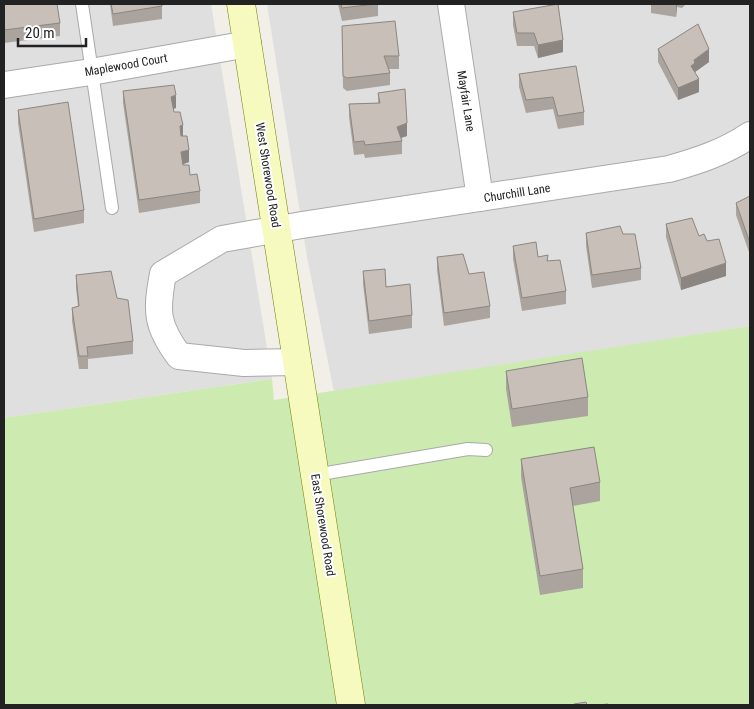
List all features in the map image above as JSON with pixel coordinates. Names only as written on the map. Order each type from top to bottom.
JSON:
[{"type":"main road","name":"West Shorewood Road","points":[[241,4],[296,354]]},
{"type":"main road","name":"East Shorewood Road","points":[[296,354],[351,705]]},
{"type":"street","name":"Mayfair Lane","points":[[451,4],[480,198]]},
{"type":"street","name":"Maplewood Court","points":[[4,85],[91,72],[248,44]]},
{"type":"street","name":"Churchill Lane","points":[[296,354],[244,363],[179,356],[167,339],[160,322],[159,296],[163,274],[222,239],[276,229],[669,169],[707,158],[750,135]]},
{"type":"lane","points":[[82,4],[112,208]]},
{"type":"lane","points":[[315,475],[468,450],[486,450]]},
{"type":"shaded area","points":[[4,4],[211,4],[272,379],[4,418]]},
{"type":"shaded area","points":[[267,4],[750,4],[750,326],[334,392],[307,257]]},
{"type":"green space","points":[[750,326],[750,705],[4,705],[4,418],[272,379],[274,400]]},
{"type":"building","points":[[4,4],[57,4],[60,23],[4,30]]},
{"type":"building","points":[[111,4],[162,4],[162,6],[113,14]]},
{"type":"building","points":[[341,4],[375,4],[342,8]]},
{"type":"building","points":[[558,4],[563,40],[538,45],[534,33],[517,33],[513,12]]},
{"type":"building","points":[[395,21],[399,56],[384,56],[390,73],[347,78],[343,76],[342,26]]},
{"type":"building","points":[[698,24],[709,49],[694,60],[695,63],[691,66],[699,79],[678,88],[658,49]]},
{"type":"building","points":[[576,66],[584,112],[558,116],[553,97],[526,100],[519,74]]},
{"type":"building","points":[[174,85],[176,95],[171,97],[174,112],[180,112],[183,125],[180,126],[181,136],[187,136],[189,150],[181,152],[183,165],[189,165],[190,175],[197,174],[200,191],[139,200],[123,91]]},
{"type":"building","points":[[405,89],[407,123],[397,127],[402,141],[365,145],[364,141],[354,142],[349,104],[380,103],[378,93]]},
{"type":"building","points":[[68,102],[84,210],[34,219],[18,110]]},
{"type":"building","points":[[750,196],[750,243],[736,203]]},
{"type":"building","points":[[692,218],[699,236],[704,234],[707,241],[719,239],[726,263],[681,278],[666,224]]},
{"type":"building","points":[[620,226],[623,234],[635,234],[641,268],[592,275],[586,233]]},
{"type":"building","points":[[536,242],[538,257],[548,255],[547,261],[560,260],[566,291],[522,298],[513,246]]},
{"type":"building","points":[[463,254],[469,274],[484,272],[490,306],[444,313],[437,257]]},
{"type":"building","points":[[385,269],[386,287],[410,284],[412,315],[369,321],[363,271]]},
{"type":"building","points":[[111,271],[117,298],[128,300],[133,341],[87,347],[88,356],[79,356],[72,308],[79,306],[76,275]]},
{"type":"building","points":[[582,358],[588,397],[512,409],[506,371]]},
{"type":"building","points":[[594,447],[600,482],[570,488],[583,569],[540,576],[521,459]]},
{"type":"building","points":[[586,702],[587,705],[574,704]]}]
